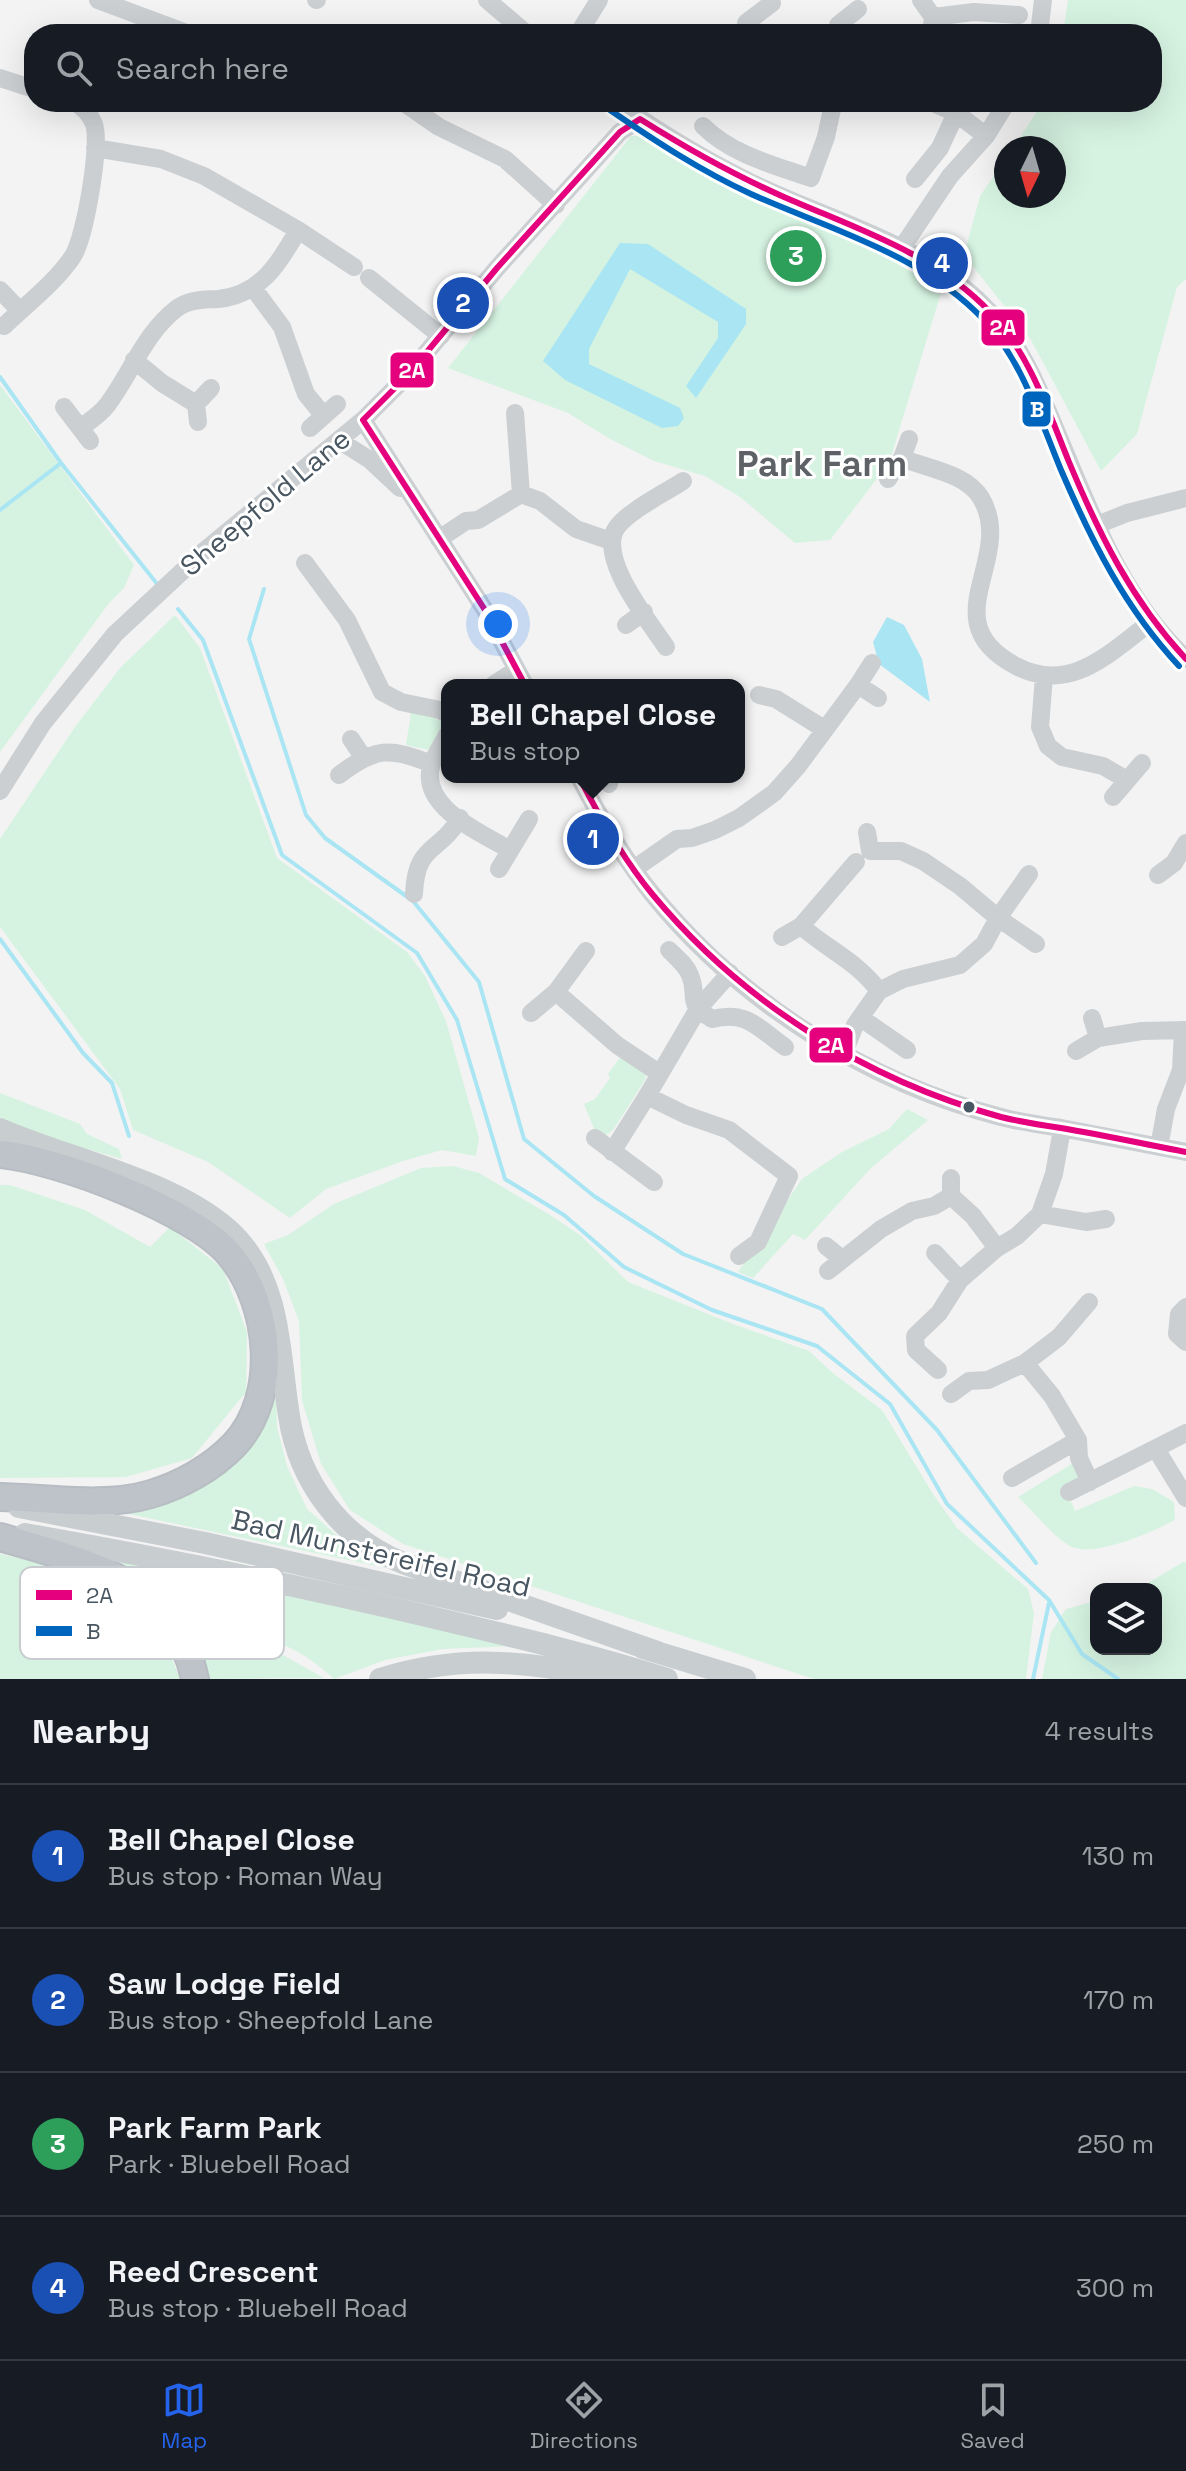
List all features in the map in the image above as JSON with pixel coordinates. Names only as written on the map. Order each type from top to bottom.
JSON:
[{"type":"highway","points":[[0,1154],[69,1171],[116,1188],[204,1230],[230,1254],[254,1290],[264,1329],[265,1371],[253,1414],[235,1444],[207,1468],[182,1483],[150,1495],[109,1501],[0,1497]]},
{"type":"highway","points":[[0,1537],[93,1567]]},
{"type":"highway","points":[[189,1659],[195,1679]]},
{"type":"main road","points":[[0,1129],[165,1192],[208,1213],[238,1239],[265,1281],[279,1326],[289,1418],[301,1466],[327,1507],[357,1538],[383,1555],[403,1563],[657,1652]]},
{"type":"main road","name":"Bad Munstereifel Road","points":[[0,1503],[350,1574],[494,1608],[745,1679]]},
{"type":"main road","name":"Bad Munstereifel Road","points":[[0,1530],[205,1567]]},
{"type":"main road","name":"Bad Munstereifel Road","points":[[284,1584],[587,1654],[667,1679]]},
{"type":"main road","points":[[380,1679],[409,1670],[450,1664],[503,1661],[620,1679]]},
{"type":"street","points":[[98,0],[122,4],[167,24]]},
{"type":"street","points":[[487,0],[515,24]]},
{"type":"street","points":[[584,24],[599,0]]},
{"type":"street","points":[[921,0],[932,24]]},
{"type":"street","points":[[1040,24],[1043,0]]},
{"type":"street","points":[[839,24],[858,9]]},
{"type":"street","points":[[935,24],[974,12],[1019,15]]},
{"type":"street","points":[[0,78],[24,86]]},
{"type":"street","points":[[4,326],[75,252],[88,204],[96,136],[86,112]]},
{"type":"street","points":[[417,112],[439,127],[505,159],[556,205]]},
{"type":"street","points":[[630,112],[680,144],[752,183],[903,246],[968,290],[1010,337],[1029,369],[1112,559],[1151,622],[1186,659]]},
{"type":"street","points":[[703,126],[718,141],[759,160],[811,178],[826,137],[828,112]]},
{"type":"street","points":[[903,246],[929,207],[955,181],[1003,112]]},
{"type":"street","points":[[915,179],[940,148],[956,113],[981,141]]},
{"type":"street","name":"Sheepfold Lane","points":[[0,791],[43,723],[115,634],[203,552],[363,420],[620,132],[640,119]]},
{"type":"street","points":[[95,148],[149,156],[204,176],[298,230],[362,272],[441,336]]},
{"type":"street","points":[[64,407],[85,435],[108,405],[134,360],[173,311],[191,301],[222,299],[254,289],[282,259],[298,230]]},
{"type":"street","points":[[254,289],[282,327],[306,394],[324,416]]},
{"type":"street","points":[[0,290],[20,311]]},
{"type":"street","points":[[134,360],[197,413],[211,388]]},
{"type":"street","points":[[518,408],[521,494]]},
{"type":"street","points":[[363,420],[485,610],[520,678]]},
{"type":"street","points":[[888,479],[902,458],[909,439]]},
{"type":"street","points":[[340,441],[370,460],[411,497]]},
{"type":"street","points":[[902,458],[960,478],[981,497],[992,531],[975,608],[981,636],[1005,660],[1044,676],[1077,672],[1092,666],[1151,622]]},
{"type":"street","points":[[666,647],[615,566],[611,541],[626,518],[683,481]]},
{"type":"street","points":[[439,539],[466,521],[478,520],[521,494]]},
{"type":"street","points":[[521,494],[540,501],[576,529],[611,541]]},
{"type":"street","points":[[657,498],[665,516]]},
{"type":"street","points":[[1097,525],[1131,512],[1186,498]]},
{"type":"street","points":[[305,563],[348,606],[351,626],[382,692],[401,702],[441,711]]},
{"type":"street","points":[[626,625],[644,612]]},
{"type":"street","points":[[634,869],[677,839],[692,838],[715,830],[757,807],[791,775],[872,663]]},
{"type":"street","points":[[1044,676],[1040,727],[1048,746],[1062,757],[1103,766],[1127,780]]},
{"type":"street","points":[[858,685],[878,698]]},
{"type":"street","points":[[759,695],[776,699],[824,729]]},
{"type":"street","points":[[351,739],[363,757]]},
{"type":"street","points":[[441,747],[432,764],[432,793],[437,802],[510,850]]},
{"type":"street","points":[[339,775],[363,757],[378,752],[399,753],[432,764]]},
{"type":"street","points":[[1113,797],[1142,763]]},
{"type":"street","points":[[582,783],[599,816],[654,897],[730,973],[783,1015],[844,1053],[906,1084],[1001,1117],[1186,1152]]},
{"type":"street","points":[[414,894],[415,871],[427,852],[452,832],[460,818]]},
{"type":"street","points":[[499,869],[529,819]]},
{"type":"street","points":[[867,832],[870,851],[901,851],[923,861],[1036,944]]},
{"type":"street","points":[[1158,875],[1174,863],[1186,843]]},
{"type":"street","points":[[782,937],[801,926],[856,862]]},
{"type":"street","points":[[844,1053],[855,1025],[879,991],[903,979],[960,965],[984,944],[1029,874]]},
{"type":"street","points":[[801,926],[827,948],[856,964],[879,991]]},
{"type":"street","points":[[669,950],[690,974],[693,1002],[698,1009],[712,1019],[741,1016],[785,1047]]},
{"type":"street","points":[[531,1013],[556,992],[586,951]]},
{"type":"street","points":[[612,1152],[698,1009],[730,973]]},
{"type":"street","points":[[556,992],[617,1045],[659,1073]]},
{"type":"street","points":[[861,1018],[907,1050]]},
{"type":"street","points":[[1092,1018],[1098,1038]]},
{"type":"street","points":[[1076,1051],[1098,1038],[1142,1031],[1185,1030],[1181,1070],[1166,1109],[1159,1147]]},
{"type":"street","points":[[647,1096],[768,1147],[789,1176],[758,1242],[739,1256]]},
{"type":"street","points":[[938,1370],[916,1350],[915,1336],[939,1313],[960,1280],[1040,1214],[1054,1174],[1062,1129]]},
{"type":"street","points":[[595,1138],[654,1182]]},
{"type":"street","points":[[826,1246],[835,1265],[881,1229],[912,1211],[934,1206],[951,1187],[997,1248]]},
{"type":"street","points":[[1040,1214],[1086,1232],[1106,1219]]},
{"type":"street","points":[[935,1253],[960,1280]]},
{"type":"street","points":[[951,1394],[969,1381],[988,1380],[1025,1363],[1059,1337],[1089,1302]]},
{"type":"street","points":[[1186,1307],[1179,1314],[1177,1334],[1186,1342]]},
{"type":"street","points":[[1025,1363],[1052,1396],[1078,1440],[1079,1458],[1090,1482]]},
{"type":"street","points":[[1069,1492],[1186,1433]]},
{"type":"street","points":[[1012,1478],[1078,1440]]},
{"type":"street","points":[[1156,1449],[1186,1498]]},
{"type":"green space","points":[[1068,0],[1186,0],[1186,279],[1177,287],[1137,434],[1101,471],[1031,340],[964,255],[980,196],[994,176],[994,208],[1066,208],[1066,136],[1021,136],[1036,112],[1162,112],[1162,24],[1064,24]]},
{"type":"green space","points":[[631,136],[647,136],[771,199],[862,236],[949,283],[941,293],[889,463],[830,540],[795,543],[740,497],[705,476],[654,461],[568,413],[448,368]]},
{"type":"green space","points":[[0,385],[134,565],[124,588],[109,603],[0,752]]},
{"type":"green space","points":[[175,615],[200,648],[277,858],[407,952],[425,976],[446,1021],[479,1138],[476,1156],[442,1150],[403,1161],[326,1189],[290,1218],[208,1162],[133,1130],[120,1089],[0,927],[0,839],[75,727],[120,668]]},
{"type":"green space","points":[[411,713],[429,715],[441,722],[429,750],[406,745]]},
{"type":"green space","points":[[621,1056],[637,1065],[646,1075],[645,1080],[613,1130],[605,1136],[595,1131],[584,1104],[595,1099]]},
{"type":"green space","points":[[0,1093],[80,1124],[87,1134],[119,1149],[122,1159],[19,1129],[0,1117]]},
{"type":"green space","points":[[907,1109],[928,1120],[870,1169],[805,1240],[793,1234],[753,1278],[738,1272],[802,1179],[842,1152],[889,1129]]},
{"type":"green space","points":[[453,1166],[479,1173],[550,1215],[580,1235],[628,1282],[809,1351],[882,1410],[957,1528],[1028,1589],[1034,1613],[1026,1679],[814,1679],[403,1544],[350,1510],[321,1464],[302,1400],[299,1321],[283,1279],[264,1244],[288,1235],[334,1204],[421,1168]]},
{"type":"green space","points":[[0,1185],[10,1185],[85,1210],[150,1247],[170,1227],[223,1269],[247,1332],[246,1392],[192,1458],[126,1477],[0,1478]]},
{"type":"green space","points":[[276,1385],[277,1427],[287,1466],[307,1509],[343,1541],[387,1568],[119,1512],[170,1499],[224,1473],[258,1428]]},
{"type":"green space","points":[[1075,1462],[1082,1475],[1067,1492],[1075,1511],[1134,1486],[1152,1489],[1174,1502],[1175,1520],[1106,1547],[1078,1549],[1068,1545],[1018,1497]]},
{"type":"green space","points":[[0,1554],[52,1567],[20,1567],[20,1659],[172,1659],[180,1679],[0,1679]]},
{"type":"green space","points":[[110,1558],[161,1567],[126,1567]]},
{"type":"green space","points":[[1186,1563],[1186,1679],[1042,1679],[1051,1632],[1066,1609],[1090,1603],[1090,1655],[1162,1655],[1162,1583],[1148,1583]]},
{"type":"green space","points":[[284,1590],[518,1646],[443,1649],[385,1660],[334,1679],[284,1645]]},
{"type":"green space","points":[[284,1656],[324,1678],[210,1679],[203,1659],[284,1659]]},
{"type":"water","points":[[620,243],[648,244],[746,309],[746,324],[696,398],[686,386],[718,338],[718,322],[630,269],[589,349],[589,364],[680,408],[684,418],[678,426],[662,428],[565,380],[543,361]]},
{"type":"water","points":[[887,617],[904,625],[922,659],[930,702],[879,664],[873,642]]},
{"type":"waterway","points":[[0,377],[61,463],[158,585]]},
{"type":"waterway","points":[[0,510],[61,463]]},
{"type":"waterway","points":[[264,589],[249,639],[306,815],[325,838],[413,901],[479,982],[524,1139],[594,1196],[683,1254],[822,1309],[937,1430],[1036,1563]]},
{"type":"waterway","points":[[178,609],[203,640],[282,855],[417,953],[457,1020],[505,1179],[564,1215],[624,1267],[712,1310],[817,1346],[890,1404],[947,1504],[1049,1600],[1082,1654],[1118,1679]]},
{"type":"waterway","points":[[0,939],[83,1053],[112,1083],[129,1136]]},
{"type":"waterway","points":[[1033,1679],[1049,1603]]},
{"type":"transit line","name":"B","points":[[613,112],[732,185],[904,261],[959,297],[984,320],[1020,372],[1073,497],[1111,573],[1142,621],[1179,666]]},
{"type":"transit line","name":"2A","points":[[522,679],[485,610],[363,420],[406,377],[497,268],[620,132],[640,119],[747,180],[919,258],[968,291],[990,312],[1027,364],[1092,515],[1118,566],[1149,614],[1186,659]]},
{"type":"transit line","name":"2A","points":[[582,783],[632,867],[688,934],[726,970],[810,1033],[902,1082],[1001,1117],[1186,1152]]},
{"type":"place","name":"Park Farm Park","points":[[796,256]]},
{"type":"place","name":"Reed Crescent","points":[[942,263]]},
{"type":"place","name":"Saw Lodge Field","points":[[463,303]]},
{"type":"place","name":"Bell Chapel Close","points":[[593,839]]},
{"type":"district","name":"Park Farm","points":[[822,464]]}]
